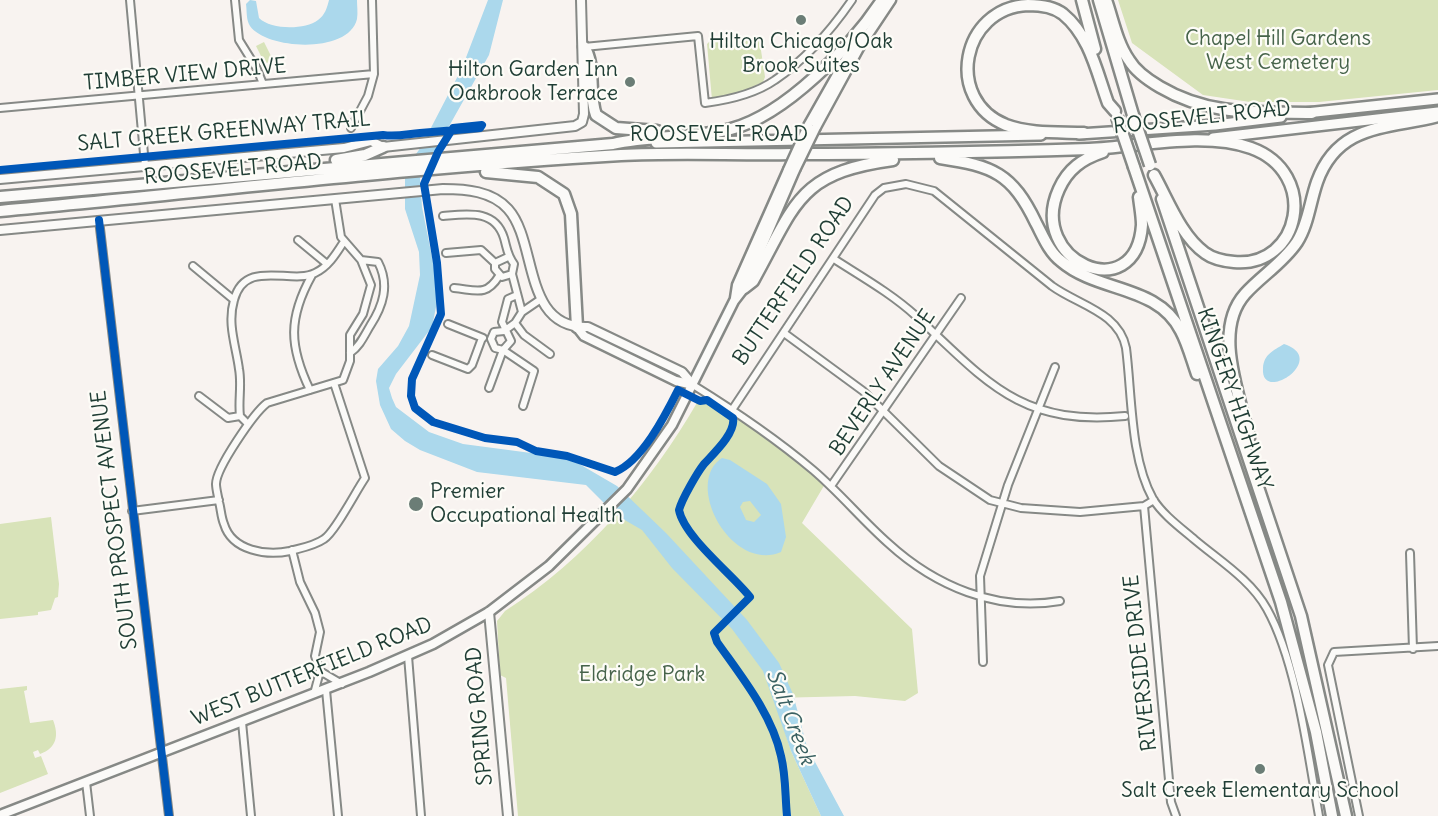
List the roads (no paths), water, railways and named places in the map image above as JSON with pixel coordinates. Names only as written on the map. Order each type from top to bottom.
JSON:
[{"type":"highway","name":"BUTTERFIELD ROAD","points":[[865,26],[882,0]]},
{"type":"highway","name":"KINGERY HIGHWAY","points":[[1082,0],[1137,179],[1233,456],[1292,638],[1316,732],[1332,816]]},
{"type":"highway","name":"KINGERY HIGHWAY","points":[[1099,0],[1133,115],[1273,526],[1314,662],[1346,816]]},
{"type":"highway","points":[[1106,0],[1127,58],[1139,73],[1166,90],[1201,106],[1222,111],[1312,113]]},
{"type":"highway","points":[[1084,133],[1015,127],[1000,122],[985,110],[974,94],[968,74],[968,59],[971,42],[991,19],[1017,6],[1051,8],[1064,15],[1086,42],[1108,103],[1116,114]]},
{"type":"highway","points":[[612,144],[640,138],[711,132],[742,126],[774,110],[865,26]]},
{"type":"highway","points":[[584,47],[588,53],[593,106],[596,115],[609,125],[622,130],[711,132]]},
{"type":"highway","points":[[1273,526],[1227,347],[1231,319],[1246,294],[1280,262],[1298,241],[1321,172],[1340,147],[1366,131],[1438,114]]},
{"type":"highway","points":[[1152,170],[1193,243],[1207,255],[1222,261],[1245,263],[1263,257],[1278,245],[1288,234],[1296,204],[1291,181],[1284,171],[1271,158],[1250,147],[1187,141]]},
{"type":"highway","name":"ROOSEVELT ROAD","points":[[0,211],[624,155],[925,154],[1116,148],[1187,141]]},
{"type":"highway","name":"ROOSEVELT ROAD","points":[[0,197],[404,160],[612,144]]},
{"type":"highway","points":[[181,182],[346,159],[383,147]]},
{"type":"highway","points":[[1116,148],[1077,164],[1066,174],[1056,196],[1053,220],[1058,238],[1066,252],[1078,263],[1098,271],[1115,267],[1127,260],[1137,247],[1142,224],[1137,179]]},
{"type":"highway","points":[[744,288],[753,281],[796,205],[812,186],[850,167],[925,154],[996,172],[1024,198],[1046,243],[1058,259],[1075,273],[1092,281],[1142,296],[1164,309],[1180,329],[1215,422],[1233,456]]},
{"type":"highway","points":[[441,170],[527,175],[548,181],[564,194],[571,214],[577,327]]},
{"type":"main road","name":"BUTTERFIELD ROAD","points":[[812,126],[891,0]]},
{"type":"main road","name":"BUTTERFIELD ROAD","points":[[607,511],[627,489],[672,425],[734,301],[741,275],[812,126],[865,26]]},
{"type":"main road","name":"ROOSEVELT ROAD","points":[[612,144],[1004,137],[1084,133],[1215,125],[1438,99]]},
{"type":"main road","name":"ROOSEVELT ROAD","points":[[1187,141],[1438,114]]},
{"type":"main road","name":"BUTTERFIELD ROAD","points":[[734,301],[744,288],[792,170]]},
{"type":"main road","points":[[577,327],[584,336],[676,381],[693,385]]},
{"type":"main road","name":"WEST BUTTERFIELD ROAD","points":[[6,814],[342,684],[408,656],[489,612],[549,566],[607,511]]},
{"type":"street","points":[[130,0],[145,165]]},
{"type":"street","points":[[235,0],[239,40],[257,69],[263,84]]},
{"type":"street","points":[[351,128],[368,96],[374,74],[372,0]]},
{"type":"street","points":[[0,179],[344,148],[372,141],[383,147],[579,125],[584,114],[581,0]]},
{"type":"street","points":[[584,47],[698,36],[705,103],[727,100],[775,81],[829,31],[852,0]]},
{"type":"street","name":"TIMBER VIEW DRIVE","points":[[0,108],[374,74]]},
{"type":"street","name":"BUTTERFIELD ROAD","points":[[732,410],[875,195],[885,188],[897,185],[916,185],[934,191],[1059,292],[1104,315],[1120,328],[1126,348],[1139,458],[1154,500]]},
{"type":"street","points":[[0,230],[453,189],[481,192],[508,209],[517,223],[542,299],[558,317],[577,327]]},
{"type":"street","points":[[334,200],[343,243],[361,260],[370,279],[371,292],[363,314],[350,335],[350,361],[343,380],[267,403],[248,424],[216,482],[224,526],[233,538],[263,554],[292,550],[326,538],[364,478],[334,383]]},
{"type":"street","points":[[443,216],[469,214],[484,216],[498,227],[508,257],[514,264],[512,274],[522,312]]},
{"type":"street","name":"SOUTH PROSPECT AVENUE","points":[[99,220],[169,816]]},
{"type":"street","points":[[298,240],[327,264]]},
{"type":"street","points":[[310,390],[299,367],[294,331],[300,297],[312,275],[327,264],[343,243]]},
{"type":"street","points":[[446,253],[481,250],[495,263],[496,271],[500,276],[507,277],[512,274]]},
{"type":"street","points":[[495,263],[508,257]]},
{"type":"street","points":[[834,259],[906,308],[984,379],[1023,404],[1039,411],[1088,417],[1125,416]]},
{"type":"street","points":[[350,353],[360,344],[384,300],[385,284],[378,262],[361,260]]},
{"type":"street","points":[[193,266],[234,300]]},
{"type":"street","points":[[248,424],[240,416],[239,369],[231,326],[234,300],[246,283],[260,276],[312,275]]},
{"type":"street","points":[[454,288],[484,291],[491,288],[500,276]]},
{"type":"street","points":[[489,388],[504,349],[511,339],[504,331],[501,317],[508,299],[517,295]]},
{"type":"street","name":"BEVERLY AVENUE","points":[[831,486],[961,298]]},
{"type":"street","points":[[491,339],[495,332],[504,331],[515,323],[522,312],[542,299]]},
{"type":"street","points":[[515,323],[524,335],[550,354]]},
{"type":"street","points":[[448,324],[482,338],[491,339]]},
{"type":"street","points":[[784,333],[853,383],[944,470],[984,496],[1001,504],[1063,512],[1143,507],[1154,500],[1176,525],[1249,585],[1267,609],[1292,680],[1319,816]]},
{"type":"street","points":[[432,355],[468,369],[472,365],[482,338]]},
{"type":"street","points":[[491,339],[495,348],[504,349],[534,371],[524,406]]},
{"type":"street","points":[[983,662],[979,599],[980,576],[1001,504],[1055,367]]},
{"type":"street","points":[[693,385],[794,454],[906,558],[937,578],[979,599],[1018,603],[1060,601]]},
{"type":"street","points":[[199,396],[228,417],[240,416]]},
{"type":"street","points":[[132,511],[219,500]]},
{"type":"street","name":"RIVERSIDE DRIVE","points":[[1143,507],[1170,791],[1176,816]]},
{"type":"street","points":[[292,550],[300,582],[319,623],[320,641],[315,656],[320,672],[315,694]]},
{"type":"street","points":[[1410,553],[1413,649]]},
{"type":"street","name":"SPRING ROAD","points":[[489,612],[508,816]]},
{"type":"street","points":[[1359,816],[1328,665],[1330,654],[1438,646]]},
{"type":"street","points":[[408,656],[422,816]]},
{"type":"street","points":[[320,672],[342,684]]},
{"type":"street","points":[[326,690],[338,816]]},
{"type":"street","points":[[242,722],[250,816]]},
{"type":"street","points":[[86,782],[90,816]]},
{"type":"water","points":[[250,0],[256,1],[259,18],[280,27],[305,26],[318,20],[329,0],[357,0],[357,19],[351,30],[339,38],[324,43],[289,44],[259,34],[250,26],[246,4]]},
{"type":"water","name":"Salt Creek","points":[[488,0],[503,0],[489,55],[420,178],[422,207],[439,292],[432,327],[396,374],[389,388],[392,398],[396,407],[429,432],[463,444],[569,458],[617,486],[666,533],[747,620],[779,663],[793,694],[807,747],[844,816],[821,816],[791,751],[763,671],[732,629],[672,568],[642,530],[616,515],[586,485],[477,472],[420,450],[391,429],[380,405],[376,381],[378,369],[398,346],[409,326],[420,275],[419,252],[405,209],[405,178],[411,161],[421,147],[462,68]]},
{"type":"water","points":[[1284,344],[1296,351],[1300,359],[1297,368],[1290,376],[1271,382],[1265,378],[1263,368],[1265,359]]},
{"type":"water","points":[[722,458],[730,460],[767,484],[781,504],[786,537],[781,552],[763,555],[745,550],[730,538],[718,522],[710,504],[708,486],[711,470]],"holes":[[[750,501],[761,515],[754,522],[746,520],[740,507],[743,502]]]},
{"type":"place","name":"Hilton Chicago/Oak Brook Suites","points":[[801,20]]},
{"type":"place","name":"Hilton Garden Inn Oakbrook Terrace","points":[[630,82]]},
{"type":"place","name":"Premier Occupational Health","points":[[416,504]]},
{"type":"place","name":"Salt Creek Elementary School","points":[[1260,769]]},
{"type":"park label","name":"Chapel Hill Gardens West Cemetery","points":[[1278,51]]},
{"type":"park label","name":"Eldridge Park","points":[[642,675]]}]
